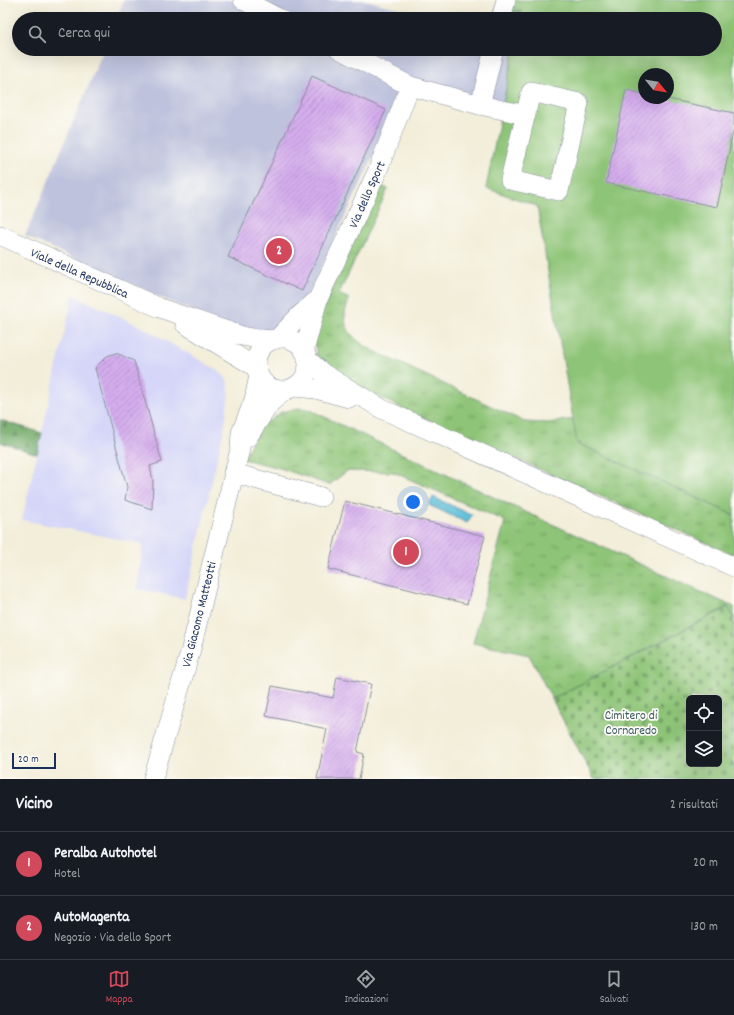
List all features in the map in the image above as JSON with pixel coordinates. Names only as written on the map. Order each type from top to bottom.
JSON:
[{"type":"street","points":[[243,0],[266,12]]},
{"type":"street","points":[[503,12],[506,0]]},
{"type":"street","points":[[352,56],[410,86],[480,105],[526,115]]},
{"type":"street","points":[[480,105],[492,56]]},
{"type":"street","name":"Via dello Sport","points":[[306,355],[318,300],[377,172],[410,86]]},
{"type":"street","points":[[531,92],[579,102],[559,191],[510,180],[526,115],[531,92]]},
{"type":"street","name":"Viale della Repubblica","points":[[0,235],[160,308],[242,336],[258,339],[275,339]]},
{"type":"street","name":"Via dello Sport","points":[[275,339],[318,300]]},
{"type":"street","name":"Viale della Repubblica","points":[[160,308],[258,371]]},
{"type":"street","points":[[382,409],[324,374],[306,355],[299,345],[293,341],[275,339],[266,344],[260,351],[257,359],[258,371],[263,382],[270,387],[278,390],[310,388],[325,391],[382,409],[734,567]]},
{"type":"street","points":[[290,389],[301,382],[306,375],[308,367],[306,355]]},
{"type":"street","name":"Via Giacomo Matteotti","points":[[153,779],[190,653],[240,449],[241,433],[254,400],[258,371]]},
{"type":"street","name":"Via Giacomo Matteotti","points":[[240,449],[271,402],[290,389]]},
{"type":"street","points":[[233,473],[321,497]]},
{"type":"shaded area","points":[[124,0],[365,0],[414,12],[119,12]]},
{"type":"shaded area","points":[[101,56],[513,56],[501,115],[406,87],[307,298],[301,305],[277,323],[273,329],[267,332],[241,331],[157,296],[25,236]]},
{"type":"shaded area","points":[[73,295],[140,326],[219,371],[227,379],[229,392],[225,425],[185,599],[137,589],[143,544],[22,520]]},
{"type":"green space","points":[[498,0],[521,11],[521,12],[495,12]]},
{"type":"green space","points":[[512,0],[734,0],[734,515],[577,443],[537,206],[486,188],[513,56],[722,56],[722,12],[521,12],[510,9]]},
{"type":"green space","points":[[379,185],[388,189],[339,294],[349,299],[345,313],[345,322],[354,338],[376,352],[525,422],[548,423],[573,419],[577,443],[734,515],[734,555],[397,406],[337,376],[318,358],[313,339],[314,329]]},
{"type":"green space","points":[[299,408],[308,409],[508,504],[734,607],[734,619],[727,607],[552,699],[529,655],[473,643],[505,521],[393,472],[347,471],[329,485],[280,468],[243,459],[263,421],[270,421],[281,412]]},
{"type":"green space","points":[[0,420],[42,433],[37,454],[0,442]]},
{"type":"green space","name":"Cimitero di Cornaredo","points":[[728,607],[734,619],[734,779],[594,779],[552,699]]},
{"type":"water","points":[[433,497],[472,515],[467,523],[429,505]]},
{"type":"building","points":[[312,76],[386,110],[302,291],[228,257]]},
{"type":"building","points":[[626,90],[638,93],[638,104],[674,104],[674,100],[734,113],[734,128],[717,207],[606,183]]},
{"type":"building","points":[[116,353],[134,361],[162,462],[150,466],[153,481],[152,509],[125,500],[127,487],[95,368],[107,356]]},
{"type":"building","points":[[345,501],[485,536],[467,604],[328,569]]},
{"type":"building","points":[[337,677],[371,684],[357,752],[364,754],[359,779],[317,779],[327,729],[266,716],[272,686],[333,698]]},
{"type":"place","name":"AutoMagenta","points":[[279,251]]},
{"type":"place","name":"Peralba Autohotel","points":[[406,552]]}]
